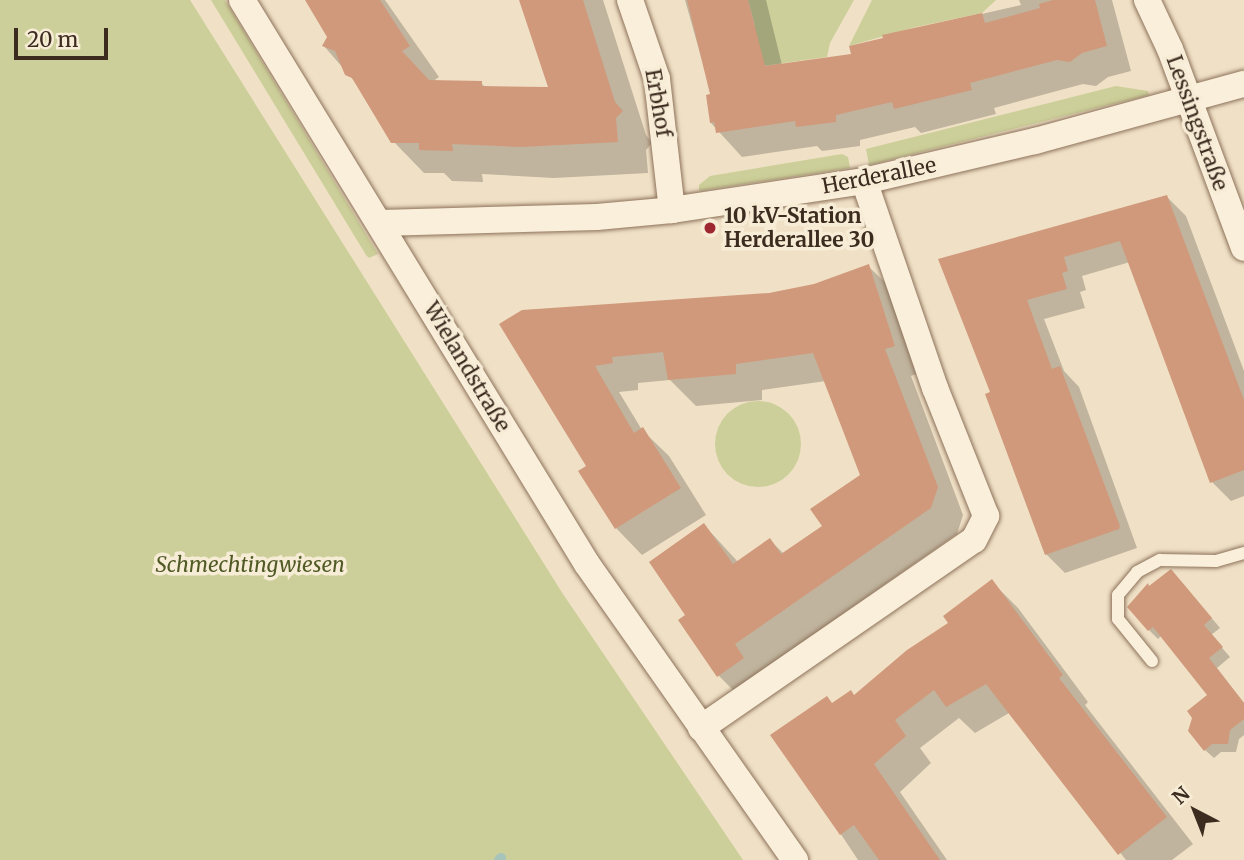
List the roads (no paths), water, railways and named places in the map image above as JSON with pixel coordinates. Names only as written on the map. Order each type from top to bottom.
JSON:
[{"type":"street","name":"Wielandstraße","points":[[242,0],[587,564],[795,860]]},
{"type":"street","name":"Erbhof","points":[[630,0],[657,79],[672,210]]},
{"type":"street","name":"Lessingstraße","points":[[1147,0],[1170,49],[1244,248]]},
{"type":"street","name":"Herderallee","points":[[380,223],[597,216],[672,210],[864,181],[1244,84]]},
{"type":"street","points":[[701,728],[974,540],[986,516],[935,388],[864,181]]},
{"type":"lane","points":[[1152,662],[1118,619],[1118,594],[1137,572],[1160,560],[1216,561],[1244,553]]},
{"type":"place","name":"10 kV-Station Herderallee 30","points":[[710,228]]},
{"type":"park label","name":"Schmechtingwiesen","points":[[250,565]]}]
